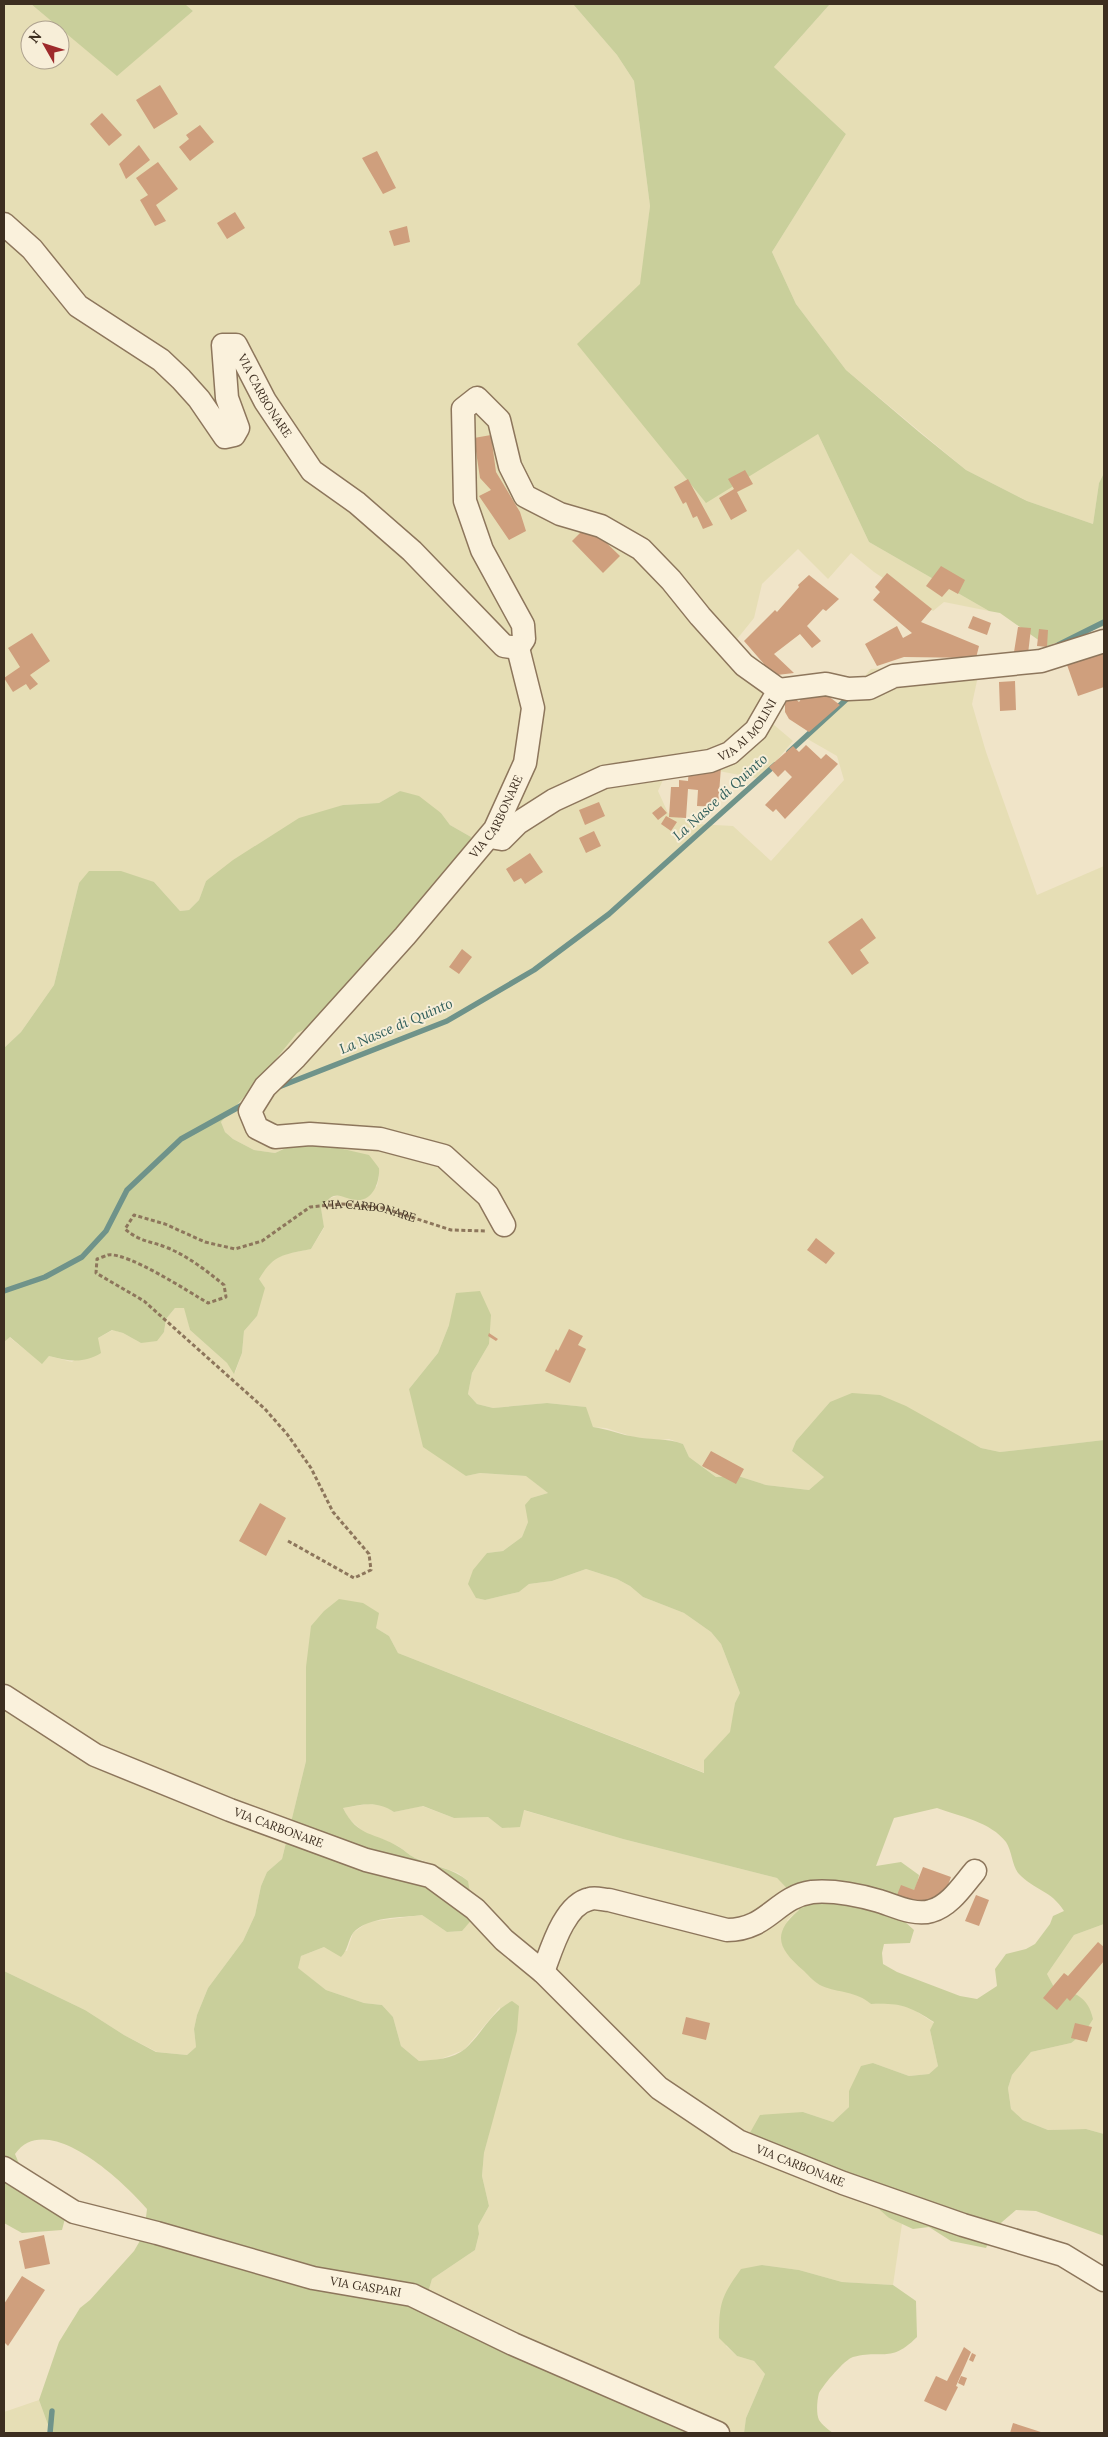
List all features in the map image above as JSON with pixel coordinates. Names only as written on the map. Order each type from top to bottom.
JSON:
[{"type":"street","name":"VIA CARBONARE","points":[[4,224],[32,249],[78,306],[161,360],[181,379],[199,399],[224,437],[234,435],[238,428],[227,398],[223,345],[236,345],[265,401],[312,471],[357,503],[412,551],[504,646],[518,648]]},
{"type":"street","name":"VIA CARBONARE","points":[[504,1225],[488,1196],[444,1156],[380,1139],[310,1134],[275,1136],[257,1128],[250,1111],[265,1087],[296,1057],[398,943],[495,829],[525,763],[533,708],[518,648],[524,639],[523,625],[482,550],[465,501],[463,409],[477,398],[500,420],[510,466],[525,496],[560,514],[601,526],[641,549],[671,580],[744,665],[779,690]]},
{"type":"street","name":"VIA AI MOLINI","points":[[495,829],[496,838],[502,839],[518,823],[554,800],[604,777],[710,761],[730,753],[756,730],[779,690],[826,684],[848,689],[869,688],[894,676],[1041,660],[1104,641]]},
{"type":"street","name":"VIA CARBONARE","points":[[4,1696],[96,1755],[230,1810],[366,1860],[430,1876],[475,1909],[504,1940],[543,1972],[659,2088],[738,2141],[843,2183],[917,2209],[1063,2255],[1104,2280]]},
{"type":"street","points":[[543,1972],[562,1922],[577,1906],[589,1899],[609,1900],[727,1930],[742,1930],[759,1923],[791,1899],[810,1892],[851,1895],[908,1910],[929,1912],[943,1907],[975,1871]]},
{"type":"street","name":"VIA GASPARI","points":[[4,2168],[74,2212],[158,2233],[313,2278],[412,2295],[513,2344],[718,2433]]},
{"type":"path","name":"VIA CARBONARE","points":[[288,1542],[354,1578],[371,1570],[369,1554],[333,1512],[311,1468],[287,1434],[265,1409],[144,1301],[96,1273],[97,1260],[109,1255],[135,1262],[168,1278],[208,1303],[226,1297],[224,1284],[202,1267],[168,1248],[137,1239],[125,1229],[134,1215],[165,1224],[205,1242],[235,1249],[262,1241],[310,1207],[342,1204],[383,1208],[451,1230],[484,1231],[504,1225]]},
{"type":"shaded area","points":[[4,4],[31,4],[50,20],[20,20],[20,70],[70,70],[70,36],[117,75],[193,11],[185,4],[573,4],[617,55],[634,81],[650,206],[641,284],[578,344],[818,434],[869,542],[989,611],[944,602],[933,611],[874,572],[851,553],[828,579],[798,549],[762,584],[754,618],[733,644],[772,685],[767,719],[793,741],[761,779],[671,762],[658,791],[668,813],[697,824],[733,826],[771,861],[844,780],[837,756],[804,737],[846,697],[871,669],[981,662],[972,704],[986,752],[1037,895],[1104,866],[1104,1440],[1000,1452],[981,1448],[925,1418],[830,1402],[796,1441],[792,1451],[824,1477],[809,1490],[766,1485],[738,1476],[716,1477],[689,1457],[683,1444],[669,1439],[659,1440],[633,1437],[606,1428],[593,1427],[585,1407],[547,1403],[493,1408],[477,1404],[468,1394],[472,1373],[489,1344],[449,1325],[438,1353],[409,1389],[466,1476],[480,1473],[527,1476],[548,1493],[531,1498],[528,1522],[522,1537],[503,1551],[487,1553],[476,1598],[485,1600],[519,1592],[529,1584],[552,1581],[586,1569],[617,1579],[630,1586],[643,1597],[684,1613],[711,1632],[721,1644],[740,1693],[735,1703],[731,1732],[704,1760],[705,1773],[398,1653],[389,1636],[376,1628],[306,1667],[306,1761],[282,1859],[267,1872],[261,1886],[255,1915],[243,1941],[208,1988],[197,2015],[194,2029],[196,2047],[187,2055],[157,2052],[124,2035],[85,2010],[4,1971],[4,1342],[9,1337],[42,1363],[49,1356],[72,1362],[98,1338],[113,1330],[141,1343],[164,1332],[166,1319],[175,1308],[185,1308],[190,1330],[227,1363],[235,1373],[242,1353],[244,1331],[257,1316],[258,1279],[269,1262],[285,1254],[311,1249],[324,1228],[321,1208],[328,1199],[342,1194],[357,1200],[377,1186],[379,1167],[299,1142],[275,1153],[254,1150],[233,1139],[225,1132],[221,1122],[245,1096],[265,1082],[276,1059],[297,1032],[325,1019],[471,837],[450,825],[441,813],[400,791],[379,803],[343,805],[206,881],[199,900],[189,910],[180,911],[154,882],[79,883],[54,985],[21,1032],[4,1048]]},
{"type":"shaded area","points":[[830,4],[1104,4],[1104,473],[1099,483],[1093,524],[1027,501],[966,470],[846,370],[796,304],[772,252],[846,134],[774,67]]},
{"type":"shaded area","points":[[368,1804],[384,1805],[394,1812],[422,1806],[454,1818],[488,1817],[502,1828],[523,1810],[623,1839],[777,1878],[797,1899],[799,1910],[787,1920],[821,1985],[861,1995],[871,2004],[891,2003],[910,2007],[934,2023],[930,2030],[938,2066],[929,2074],[909,2076],[873,2063],[849,2091],[849,2107],[833,2122],[803,2112],[889,2218],[902,2224],[893,2285],[842,2282],[799,2270],[762,2265],[726,2346],[737,2356],[754,2361],[765,2374],[746,2418],[744,2433],[712,2433],[424,2306],[432,2279],[475,2250],[479,2234],[478,2226],[489,2206],[482,2176],[484,2153],[489,2133],[500,2007],[464,2050],[438,2060],[419,2061],[401,2046],[393,2017],[382,2005],[364,2003],[326,1990],[297,1968],[301,1956],[324,1947],[347,1951],[353,1933],[368,1922],[422,1915],[447,1932],[462,1931],[468,1881],[458,1873],[413,1857],[398,1846],[366,1834],[349,1819],[343,1808]]},
{"type":"shaded area","points":[[1104,1924],[1104,2134],[1086,2129],[1048,2130],[1023,2120],[1011,2109],[1008,2088],[1012,2075],[1031,2052],[1071,2043],[1055,1989],[1047,1974],[1074,1935]]},
{"type":"shaded area","points":[[39,2400],[51,2433],[4,2433],[4,2412]]},
{"type":"green space","points":[[31,4],[185,4],[193,11],[117,76],[70,37],[70,20],[50,20]]},
{"type":"green space","points":[[573,4],[830,4],[774,67],[846,134],[772,252],[796,304],[846,370],[966,470],[1027,501],[1093,524],[1099,483],[1104,473],[1104,626],[1047,646],[1000,613],[989,611],[869,542],[818,434],[706,503],[577,344],[640,284],[650,206],[634,81],[617,55]]},
{"type":"green space","points":[[400,791],[419,796],[441,813],[450,825],[471,837],[469,847],[325,1019],[297,1033],[276,1059],[265,1082],[245,1096],[221,1122],[225,1132],[233,1139],[254,1150],[275,1153],[299,1142],[317,1143],[369,1155],[379,1168],[377,1183],[372,1193],[364,1199],[358,1200],[339,1196],[331,1197],[321,1208],[324,1227],[311,1249],[280,1257],[264,1271],[259,1279],[265,1288],[257,1316],[244,1331],[242,1353],[234,1374],[227,1363],[190,1330],[184,1308],[175,1308],[166,1319],[164,1332],[157,1341],[141,1343],[123,1333],[112,1330],[98,1338],[101,1353],[88,1359],[69,1360],[49,1356],[42,1364],[10,1337],[4,1342],[4,1048],[21,1032],[54,985],[79,883],[89,871],[121,871],[154,882],[180,911],[189,910],[199,900],[206,881],[233,860],[299,818],[343,805],[379,803]]},
{"type":"green space","points":[[480,1291],[491,1315],[489,1344],[472,1373],[468,1394],[477,1404],[493,1408],[547,1403],[586,1407],[593,1427],[630,1436],[683,1444],[689,1457],[716,1477],[738,1476],[766,1485],[809,1490],[824,1477],[792,1451],[796,1441],[830,1402],[852,1393],[880,1395],[906,1406],[981,1448],[1000,1452],[1104,1440],[1104,1924],[1074,1935],[1047,1974],[1055,1989],[1080,1997],[1088,2005],[1093,2019],[1085,2032],[1071,2043],[1031,2052],[1012,2075],[1008,2088],[1011,2109],[1023,2120],[1048,2130],[1086,2129],[1104,2134],[1104,2236],[1036,2211],[1016,2210],[995,2228],[986,2248],[951,2241],[929,2227],[913,2229],[889,2218],[880,2210],[863,2187],[747,2138],[760,2115],[803,2112],[833,2122],[849,2107],[849,2091],[861,2066],[873,2063],[909,2076],[929,2074],[938,2066],[930,2030],[934,2022],[918,2012],[898,2005],[871,2004],[853,1994],[822,1986],[788,1956],[781,1941],[781,1934],[790,1919],[799,1910],[797,1899],[777,1878],[623,1839],[524,1810],[520,1827],[502,1828],[488,1817],[454,1818],[423,1806],[394,1812],[375,1805],[343,1808],[349,1818],[361,1830],[390,1842],[415,1858],[449,1870],[468,1881],[474,1917],[462,1931],[447,1932],[422,1915],[367,1923],[353,1933],[341,1957],[324,1947],[301,1956],[298,1968],[326,1990],[364,2003],[382,2005],[393,2017],[401,2046],[419,2061],[455,2055],[471,2043],[498,2011],[512,2001],[519,2006],[517,2031],[484,2153],[482,2176],[489,2206],[478,2226],[479,2234],[475,2250],[432,2279],[424,2306],[712,2433],[51,2433],[39,2400],[59,2342],[80,2308],[90,2300],[134,2251],[144,2234],[147,2209],[121,2182],[84,2154],[64,2144],[46,2140],[29,2142],[15,2154],[20,2166],[67,2211],[62,2230],[22,2233],[4,2223],[4,1971],[85,2010],[124,2035],[156,2052],[187,2055],[196,2047],[194,2029],[197,2015],[208,1988],[243,1941],[255,1915],[261,1886],[267,1872],[282,1859],[306,1761],[306,1667],[311,1626],[324,1611],[339,1599],[363,1603],[379,1613],[376,1628],[389,1636],[398,1653],[704,1773],[704,1760],[730,1732],[735,1703],[740,1693],[721,1644],[711,1632],[684,1613],[643,1597],[630,1586],[617,1579],[586,1569],[552,1581],[529,1584],[519,1592],[485,1600],[476,1598],[468,1584],[473,1570],[487,1553],[503,1551],[522,1537],[528,1522],[525,1505],[531,1498],[548,1493],[526,1476],[480,1473],[466,1476],[423,1447],[409,1389],[438,1353],[449,1325],[456,1293]],"holes":[[[937,1808],[965,1817],[992,1829],[1000,1835],[1008,1846],[1019,1874],[1048,1894],[1064,1911],[1053,1916],[1050,1924],[1035,1944],[1026,1949],[1006,1954],[995,1969],[997,1986],[977,1999],[960,1996],[897,1972],[883,1964],[882,1953],[884,1944],[910,1943],[914,1930],[904,1921],[889,1917],[886,1905],[908,1896],[915,1888],[919,1875],[901,1862],[876,1866],[894,1818]]]},
{"type":"green space","points":[[762,2265],[799,2270],[842,2282],[893,2285],[916,2301],[917,2337],[908,2345],[893,2353],[863,2355],[849,2359],[821,2389],[818,2399],[818,2417],[822,2424],[833,2433],[744,2433],[746,2418],[765,2374],[754,2361],[737,2356],[719,2338],[720,2316],[725,2294],[741,2269]]},
{"type":"building","points":[[160,85],[178,114],[154,129],[136,100]]},
{"type":"building","points":[[102,113],[122,135],[109,146],[90,124]]},
{"type":"building","points":[[200,125],[214,142],[190,161],[179,147],[189,139],[186,135]]},
{"type":"building","points":[[139,145],[150,160],[126,179],[119,164]]},
{"type":"building","points":[[377,151],[396,188],[383,194],[362,158]]},
{"type":"building","points":[[158,162],[178,189],[156,205],[166,221],[155,226],[140,200],[148,195],[136,178]]},
{"type":"building","points":[[235,212],[245,228],[227,239],[217,223]]},
{"type":"building","points":[[407,226],[410,242],[394,246],[389,231]]},
{"type":"building","points":[[491,435],[496,472],[520,512],[526,531],[509,540],[479,496],[491,490],[480,478],[474,438]]},
{"type":"building","points":[[745,470],[753,484],[737,492],[747,511],[731,520],[719,498],[734,489],[728,479]]},
{"type":"building","points":[[688,479],[713,525],[703,529],[697,516],[693,518],[686,502],[683,504],[674,487]]},
{"type":"building","points":[[588,525],[620,556],[603,573],[572,541]]},
{"type":"building","points":[[941,566],[965,580],[958,594],[949,589],[942,597],[926,586]]},
{"type":"building","points":[[887,573],[932,609],[921,622],[979,646],[976,658],[904,657],[877,666],[865,644],[897,626],[903,638],[912,633],[873,600],[880,592],[875,587]]},
{"type":"building","points":[[809,575],[839,599],[826,611],[823,609],[807,626],[821,641],[812,648],[800,634],[774,654],[794,673],[777,675],[762,665],[764,664],[744,641],[775,610],[777,612],[799,587],[798,585]]},
{"type":"building","points":[[973,616],[991,623],[987,635],[968,628]]},
{"type":"building","points":[[1018,627],[1031,628],[1028,654],[1014,652]]},
{"type":"building","points":[[1039,629],[1048,630],[1047,647],[1037,646]]},
{"type":"building","points":[[32,633],[50,661],[30,675],[38,684],[30,690],[26,684],[13,692],[4,678],[20,667],[8,648]]},
{"type":"building","points":[[1104,646],[1104,687],[1078,696],[1066,662]]},
{"type":"building","points":[[1015,681],[1016,710],[1000,711],[999,682]]},
{"type":"building","points":[[808,689],[823,692],[840,705],[809,732],[789,719],[785,712],[785,704],[790,694],[799,702]]},
{"type":"building","points":[[806,745],[821,759],[826,754],[838,764],[785,819],[776,809],[773,812],[765,805],[792,777],[785,770],[778,777],[769,767],[793,746],[799,752]]},
{"type":"building","points":[[689,766],[721,767],[718,807],[697,806],[698,790],[688,789],[686,818],[669,817],[671,787],[679,787],[679,780],[688,781]]},
{"type":"building","points":[[599,802],[605,816],[585,825],[579,810]]},
{"type":"building","points":[[661,806],[667,813],[658,820],[652,813]]},
{"type":"building","points":[[666,816],[677,822],[671,831],[661,824]]},
{"type":"building","points":[[594,831],[601,846],[586,853],[579,838]]},
{"type":"building","points":[[530,853],[543,872],[525,884],[521,878],[514,882],[506,869]]},
{"type":"building","points":[[862,918],[876,938],[860,950],[869,963],[852,975],[828,942]]},
{"type":"building","points":[[462,949],[472,957],[459,974],[449,967]]},
{"type":"building","points":[[816,1238],[835,1253],[826,1264],[807,1250]]},
{"type":"building","points":[[569,1329],[583,1336],[578,1345],[586,1349],[570,1383],[545,1371]]},
{"type":"building","points":[[489,1333],[498,1339],[496,1341],[488,1336]]},
{"type":"building","points":[[711,1451],[744,1469],[736,1484],[702,1466]]},
{"type":"building","points":[[260,1503],[286,1518],[266,1556],[239,1541]]},
{"type":"building","points":[[923,1867],[951,1877],[943,1899],[934,1896],[930,1908],[897,1895],[901,1885],[914,1890]]},
{"type":"building","points":[[976,1895],[989,1900],[979,1926],[965,1921]]},
{"type":"building","points":[[1098,1942],[1104,1947],[1104,1961],[1070,2001],[1067,1998],[1057,2010],[1043,1998],[1064,1973],[1068,1976]]},
{"type":"building","points":[[686,2017],[710,2023],[706,2040],[682,2034]]},
{"type":"building","points":[[1075,2023],[1092,2027],[1087,2042],[1071,2038]]},
{"type":"building","points":[[44,2235],[50,2264],[25,2269],[19,2241]]},
{"type":"building","points":[[22,2276],[45,2290],[8,2346],[4,2342],[4,2304]]},
{"type":"building","points":[[964,2347],[971,2352],[956,2386],[958,2387],[946,2411],[924,2401],[936,2376],[947,2381]]},
{"type":"building","points":[[972,2353],[976,2355],[973,2362],[969,2360]]},
{"type":"building","points":[[961,2376],[967,2378],[964,2386],[958,2383]]},
{"type":"building","points":[[1013,2423],[1044,2433],[1010,2433]]},
{"type":"waterway","name":"La Nasce di Quinto","points":[[1058,645],[1104,622]]},
{"type":"waterway","name":"La Nasce di Quinto","points":[[789,752],[850,696]]},
{"type":"waterway","name":"La Nasce di Quinto","points":[[276,1088],[447,1021],[534,970],[609,914],[775,765]]},
{"type":"waterway","name":"La Nasce di Quinto","points":[[4,1291],[45,1277],[82,1257],[106,1231],[127,1190],[181,1139],[246,1103]]},
{"type":"waterway","points":[[50,2433],[52,2411]]}]
